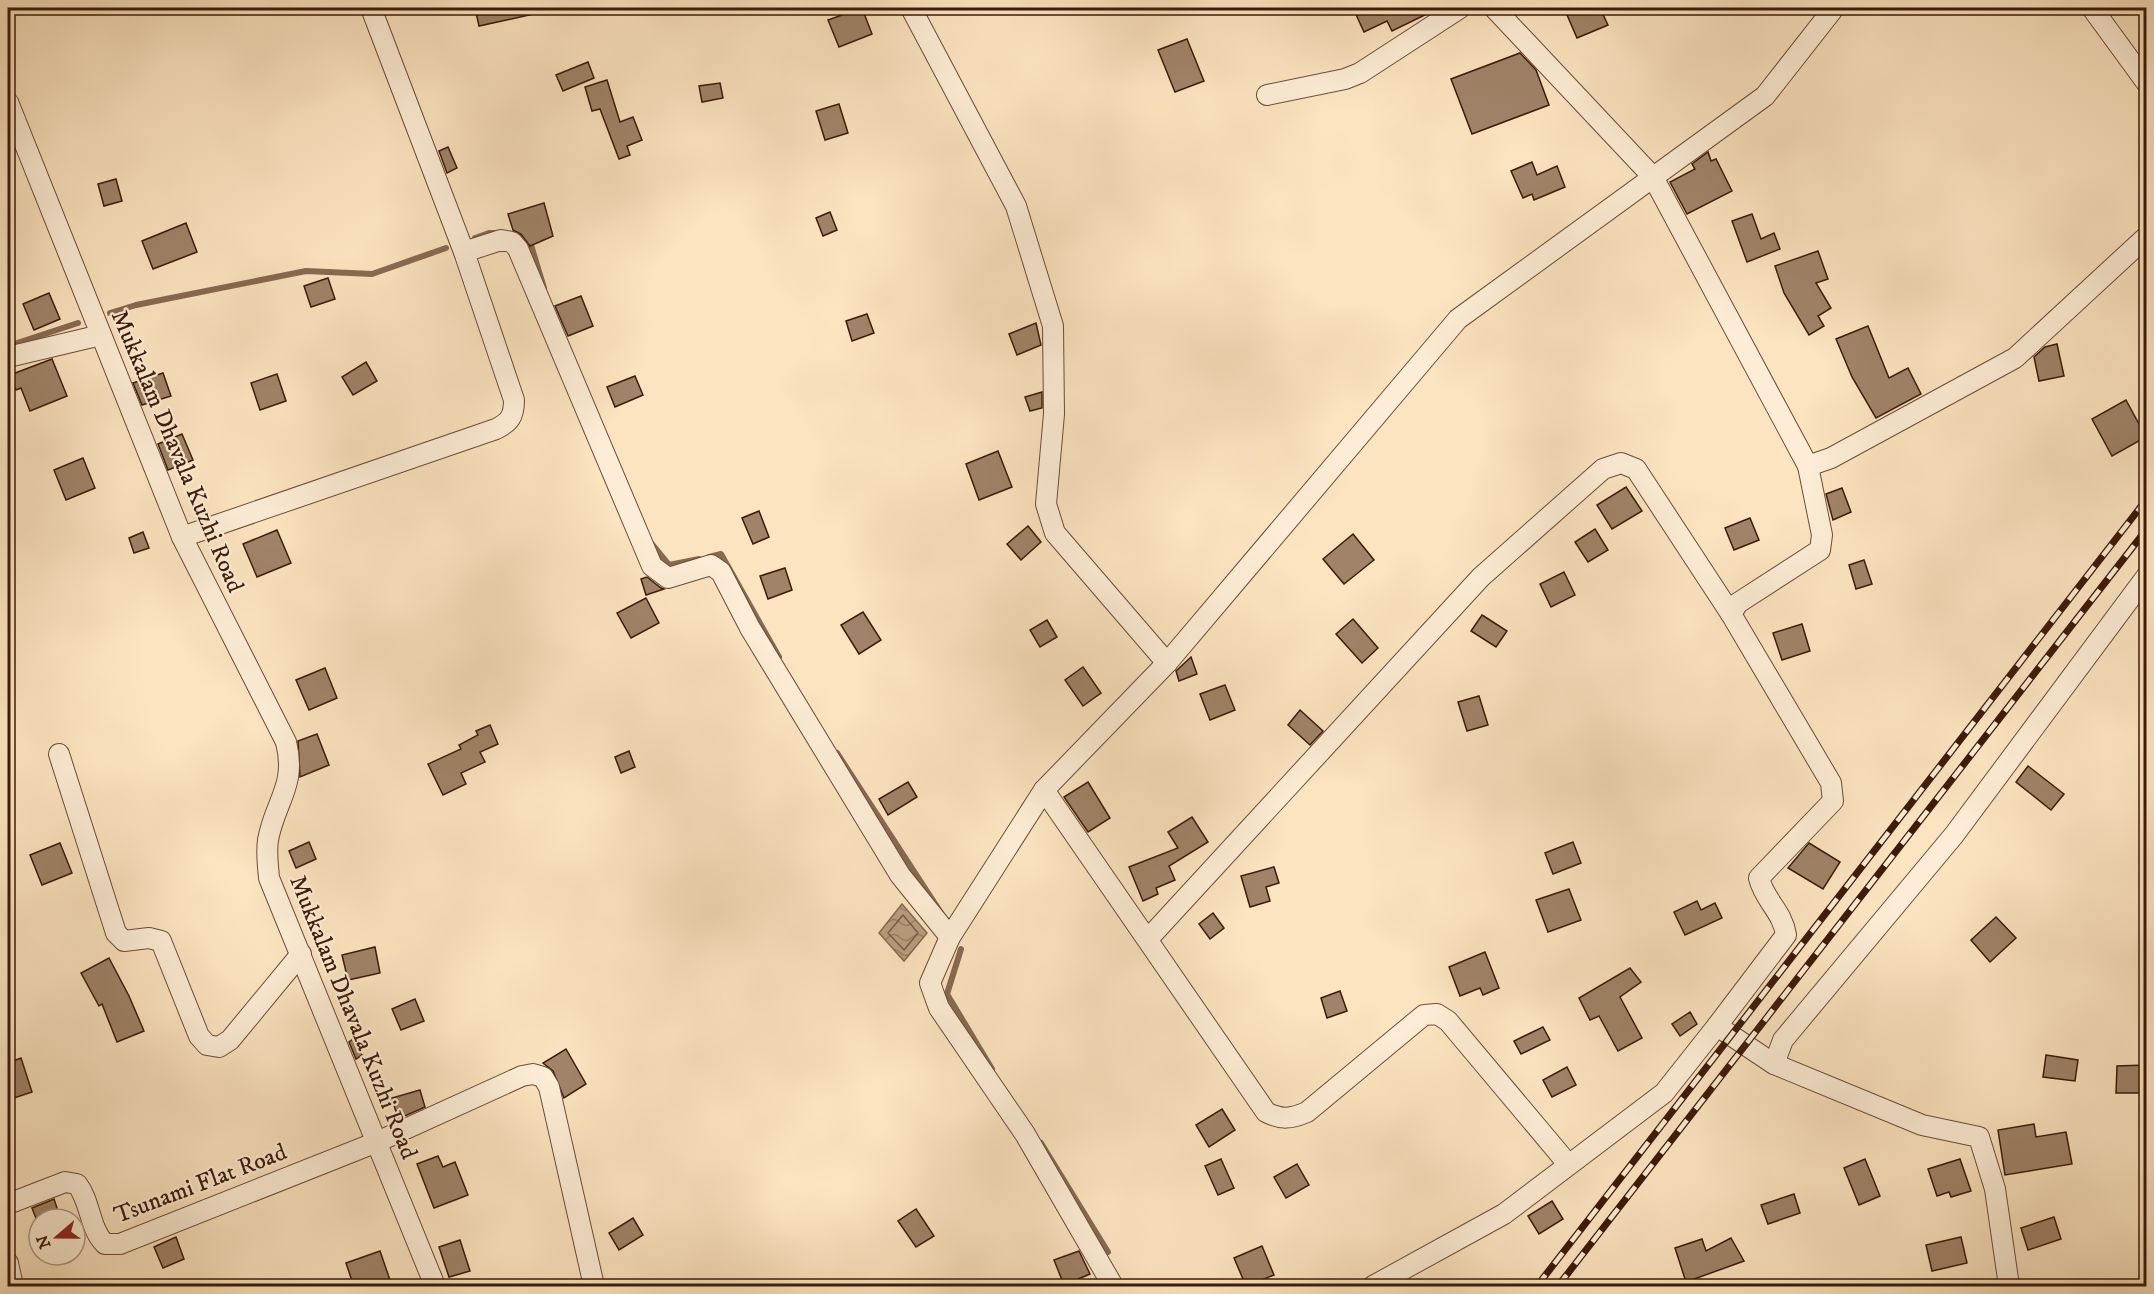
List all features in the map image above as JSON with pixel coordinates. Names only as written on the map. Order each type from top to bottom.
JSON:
[{"type":"street","points":[[182,537],[507,424],[514,414],[514,400],[464,252],[371,8]]},
{"type":"street","points":[[911,8],[1016,206],[1053,326],[1054,414],[1046,504],[1048,518],[1055,533],[1167,663]]},
{"type":"street","points":[[1267,95],[1345,79],[1360,73],[1460,8]]},
{"type":"street","points":[[1494,8],[1653,177],[1808,466],[1822,535],[1820,550],[1738,603],[1731,614]]},
{"type":"street","points":[[1113,1287],[1025,1134],[939,1008],[932,993],[930,983],[950,937],[1044,790],[1167,663],[1458,319],[1765,96],[1834,8]]},
{"type":"street","points":[[2092,8],[2146,82]]},
{"type":"street","name":"Mukkalam Dhavala Kuzhi Road","points":[[8,102],[182,537],[286,742],[291,762],[290,775],[268,838],[269,878],[435,1287]]},
{"type":"street","points":[[1808,466],[1831,458],[2015,358],[2146,237]]},
{"type":"street","points":[[464,252],[501,240],[512,242],[518,249],[652,566],[668,578],[711,566],[721,572],[750,628],[900,875],[950,937]]},
{"type":"street","points":[[8,357],[101,335]]},
{"type":"street","points":[[1148,939],[1481,578],[1603,469],[1621,463],[1635,470],[1731,614],[1831,783],[1833,801],[1759,878],[1762,891],[1784,921],[1786,935],[1664,1093],[1504,1214],[1373,1287]]},
{"type":"street","points":[[1774,1064],[1783,1040],[1954,835],[2146,577]]},
{"type":"street","points":[[59,754],[116,933],[124,941],[149,938],[161,941],[199,1036],[207,1045],[219,1047],[230,1040],[301,954]]},
{"type":"street","points":[[1044,790],[1266,1112],[1278,1118],[1293,1118],[1307,1112],[1413,1023],[1424,1015],[1437,1014],[1448,1021],[1568,1164]]},
{"type":"street","points":[[1717,1026],[1774,1064],[1922,1125],[1979,1137],[1995,1189],[2009,1287]]},
{"type":"street","points":[[377,1142],[522,1076],[533,1074],[543,1077],[549,1087],[594,1287]]},
{"type":"street","name":"Tsunami Flat Road","points":[[8,1204],[65,1182],[76,1184],[85,1195],[97,1236],[105,1244],[120,1244],[377,1142]]},
{"type":"street","points":[[8,1263],[14,1287]]},
{"type":"water","points":[[902,904],[927,933],[904,961],[879,933]]},
{"type":"building","points":[[475,8],[533,8],[534,14],[479,26]]},
{"type":"building","points":[[862,8],[872,34],[839,47],[828,20]]},
{"type":"building","points":[[1353,8],[1439,8],[1392,31],[1387,21],[1364,32]]},
{"type":"building","points":[[1564,8],[1600,8],[1608,25],[1577,38]]},
{"type":"building","points":[[1187,39],[1204,81],[1175,92],[1158,50]]},
{"type":"building","points":[[1520,53],[1536,70],[1549,105],[1472,134],[1451,79]]},
{"type":"building","points":[[588,62],[594,78],[563,91],[556,75]]},
{"type":"building","points":[[607,80],[620,122],[633,117],[642,140],[627,146],[630,155],[619,159],[600,109],[592,111],[585,87]]},
{"type":"building","points":[[720,83],[723,98],[702,102],[699,86]]},
{"type":"building","points":[[839,104],[848,133],[825,140],[816,111]]},
{"type":"building","points":[[448,147],[457,168],[447,173],[439,151]]},
{"type":"building","points":[[1708,152],[1711,161],[1716,159],[1732,191],[1687,214],[1670,182],[1695,169],[1692,164]]},
{"type":"building","points":[[1532,162],[1537,175],[1557,166],[1565,187],[1534,200],[1532,194],[1523,198],[1511,171]]},
{"type":"building","points":[[116,179],[122,201],[104,206],[98,184]]},
{"type":"building","points":[[544,203],[553,236],[530,246],[521,234],[513,230],[508,214]]},
{"type":"building","points":[[830,212],[837,230],[823,236],[816,218]]},
{"type":"building","points":[[1752,214],[1761,239],[1774,233],[1780,249],[1747,262],[1732,221]]},
{"type":"building","points":[[186,223],[197,252],[153,269],[142,241]]},
{"type":"building","points":[[1818,251],[1828,279],[1816,283],[1831,308],[1818,316],[1824,326],[1809,335],[1784,293],[1775,266]]},
{"type":"building","points":[[328,278],[335,299],[311,307],[304,286]]},
{"type":"building","points":[[49,293],[60,319],[34,330],[23,304]]},
{"type":"building","points":[[581,296],[593,326],[568,336],[555,306]]},
{"type":"building","points":[[867,314],[874,333],[852,341],[846,321]]},
{"type":"building","points":[[1036,323],[1041,345],[1017,355],[1009,334]]},
{"type":"building","points":[[1868,326],[1889,378],[1908,368],[1921,394],[1876,418],[1852,377],[1836,339]]},
{"type":"building","points":[[2057,344],[2064,376],[2039,381],[2034,357],[2045,347]]},
{"type":"building","points":[[52,359],[67,396],[30,411],[21,388],[16,390],[10,375]]},
{"type":"building","points":[[366,362],[377,381],[353,395],[342,377]]},
{"type":"building","points":[[163,373],[171,396],[142,405],[133,383]]},
{"type":"building","points":[[277,374],[286,401],[260,410],[251,383]]},
{"type":"building","points":[[635,376],[643,395],[615,407],[607,387]]},
{"type":"building","points":[[1042,392],[1042,408],[1030,411],[1025,397]]},
{"type":"building","points":[[2126,400],[2146,437],[2112,456],[2092,419]]},
{"type":"building","points":[[182,434],[193,460],[168,470],[158,444]]},
{"type":"building","points":[[998,451],[1012,487],[979,500],[966,464]]},
{"type":"building","points":[[83,458],[95,488],[66,500],[54,470]]},
{"type":"building","points":[[1626,487],[1642,511],[1612,529],[1597,505]]},
{"type":"building","points":[[1842,488],[1851,512],[1833,520],[1826,494]]},
{"type":"building","points":[[759,511],[769,537],[753,544],[742,518]]},
{"type":"building","points":[[1750,518],[1759,540],[1734,550],[1725,528]]},
{"type":"building","points":[[1028,526],[1041,542],[1021,560],[1007,544]]},
{"type":"building","points":[[1595,529],[1608,550],[1588,562],[1575,542]]},
{"type":"building","points":[[277,530],[291,563],[257,577],[243,544]]},
{"type":"building","points":[[143,532],[149,548],[134,553],[129,538]]},
{"type":"building","points":[[1353,534],[1374,560],[1344,584],[1323,559]]},
{"type":"building","points":[[1864,560],[1872,584],[1856,589],[1849,565]]},
{"type":"building","points":[[785,568],[792,590],[768,599],[760,576]]},
{"type":"building","points":[[1564,572],[1575,595],[1551,607],[1540,584]]},
{"type":"building","points":[[647,577],[664,589],[646,595],[641,579]]},
{"type":"building","points":[[646,598],[659,623],[631,638],[617,613]]},
{"type":"building","points":[[863,612],[881,640],[859,654],[841,625]]},
{"type":"building","points":[[1482,615],[1507,631],[1496,647],[1471,631]]},
{"type":"building","points":[[1353,619],[1378,648],[1362,663],[1336,634]]},
{"type":"building","points":[[1047,620],[1057,637],[1040,647],[1030,630]]},
{"type":"building","points":[[1802,624],[1810,651],[1782,660],[1773,633]]},
{"type":"building","points":[[1191,657],[1197,674],[1179,681],[1176,671]]},
{"type":"building","points":[[1083,667],[1101,693],[1083,706],[1065,680]]},
{"type":"building","points":[[325,668],[337,698],[309,710],[296,680]]},
{"type":"building","points":[[1225,685],[1235,710],[1210,720],[1200,694]]},
{"type":"building","points":[[1479,696],[1488,725],[1467,731],[1458,702]]},
{"type":"building","points":[[1300,710],[1323,731],[1310,745],[1288,725]]},
{"type":"building","points":[[490,725],[498,744],[480,752],[485,762],[461,773],[466,784],[443,795],[428,764],[461,749],[459,745],[478,735],[476,731]]},
{"type":"building","points":[[317,734],[329,765],[300,777],[298,741]]},
{"type":"building","points":[[629,751],[635,767],[621,773],[615,757]]},
{"type":"building","points":[[2028,766],[2064,794],[2051,810],[2016,782]]},
{"type":"building","points":[[908,782],[917,797],[888,815],[879,799]]},
{"type":"building","points":[[1088,782],[1110,818],[1088,832],[1064,797]]},
{"type":"building","points":[[1192,817],[1208,842],[1169,866],[1175,880],[1156,888],[1158,894],[1143,901],[1129,867],[1178,848],[1168,832]]},
{"type":"building","points":[[309,842],[316,859],[296,868],[289,851]]},
{"type":"building","points":[[1573,842],[1581,863],[1553,874],[1545,853]]},
{"type":"building","points":[[60,843],[72,873],[42,885],[30,855]]},
{"type":"building","points":[[1809,843],[1840,862],[1823,889],[1788,868]]},
{"type":"building","points":[[1274,867],[1279,883],[1266,887],[1270,901],[1250,907],[1241,876]]},
{"type":"building","points":[[1569,889],[1581,920],[1548,932],[1536,900]]},
{"type":"building","points":[[1697,901],[1701,910],[1715,903],[1722,918],[1685,935],[1674,912]]},
{"type":"building","points":[[1213,913],[1224,928],[1210,939],[1199,924]]},
{"type":"building","points":[[1996,917],[2016,938],[1990,962],[1971,940]]},
{"type":"building","points":[[375,947],[380,973],[348,980],[342,955]]},
{"type":"building","points":[[1485,952],[1499,988],[1483,995],[1480,988],[1460,996],[1449,967]]},
{"type":"building","points":[[109,958],[144,1031],[117,1042],[102,1004],[99,1006],[81,973]]},
{"type":"building","points":[[1630,968],[1641,982],[1620,997],[1642,1038],[1618,1051],[1599,1016],[1590,1020],[1579,998]]},
{"type":"building","points":[[1340,991],[1347,1011],[1327,1018],[1321,998]]},
{"type":"building","points":[[415,999],[424,1021],[401,1030],[392,1009]]},
{"type":"building","points":[[1690,1012],[1697,1024],[1680,1036],[1672,1024]]},
{"type":"building","points":[[1543,1027],[1550,1040],[1521,1054],[1514,1041]]},
{"type":"building","points":[[353,1039],[362,1055],[356,1059],[349,1042]]},
{"type":"building","points":[[566,1049],[586,1084],[564,1098],[553,1071],[543,1063]]},
{"type":"building","points":[[2046,1055],[2078,1060],[2075,1081],[2043,1077]]},
{"type":"building","points":[[21,1058],[32,1092],[8,1100],[8,1063]]},
{"type":"building","points":[[2145,1065],[2141,1093],[2116,1093],[2117,1066]]},
{"type":"building","points":[[1567,1067],[1576,1085],[1552,1097],[1543,1080]]},
{"type":"building","points":[[420,1090],[425,1107],[398,1119],[392,1098]]},
{"type":"building","points":[[1222,1109],[1235,1130],[1209,1147],[1196,1125]]},
{"type":"building","points":[[2034,1124],[2036,1137],[2066,1132],[2072,1164],[2005,1175],[1998,1130]]},
{"type":"building","points":[[438,1156],[443,1167],[455,1162],[468,1195],[434,1208],[417,1164]]},
{"type":"building","points":[[1221,1159],[1234,1188],[1218,1195],[1205,1166]]},
{"type":"building","points":[[1865,1159],[1880,1196],[1859,1205],[1844,1168]]},
{"type":"building","points":[[1960,1159],[1971,1191],[1951,1197],[1949,1192],[1937,1196],[1928,1169]]},
{"type":"building","points":[[1297,1164],[1309,1185],[1286,1198],[1274,1177]]},
{"type":"building","points":[[1794,1194],[1800,1213],[1768,1224],[1761,1205]]},
{"type":"building","points":[[54,1199],[57,1207],[34,1207]]},
{"type":"building","points":[[1552,1201],[1563,1219],[1539,1234],[1528,1216]]},
{"type":"building","points":[[916,1209],[934,1236],[916,1247],[898,1221]]},
{"type":"building","points":[[2054,1217],[2061,1239],[2028,1250],[2021,1228]]},
{"type":"building","points":[[633,1218],[643,1235],[619,1250],[609,1233]]},
{"type":"building","points":[[176,1237],[184,1259],[163,1268],[154,1247]]},
{"type":"building","points":[[1961,1237],[1967,1263],[1932,1271],[1926,1245]]},
{"type":"building","points":[[1731,1238],[1744,1261],[1686,1282],[1675,1248],[1702,1239],[1706,1251]]},
{"type":"building","points":[[460,1240],[470,1271],[449,1277],[439,1247]]},
{"type":"building","points":[[1262,1246],[1274,1275],[1246,1286],[1234,1258]]},
{"type":"building","points":[[380,1251],[390,1280],[369,1287],[354,1287],[346,1263]]},
{"type":"building","points":[[1079,1251],[1090,1274],[1064,1285],[1054,1260]]},
{"type":"waterway","points":[[475,238],[489,233],[499,233]]},
{"type":"waterway","points":[[510,234],[528,235],[544,288]]},
{"type":"waterway","points":[[110,313],[136,305],[306,271],[372,274],[446,248]]},
{"type":"waterway","points":[[8,346],[78,323]]},
{"type":"waterway","points":[[651,543],[669,565],[699,559]]},
{"type":"waterway","points":[[709,557],[721,554],[779,657]]},
{"type":"waterway","points":[[837,753],[941,913]]},
{"type":"waterway","points":[[961,949],[947,994],[992,1069]]},
{"type":"waterway","points":[[1041,1143],[1108,1252]]},
{"type":"railway","points":[[1537,1286],[2146,500]]},
{"type":"railway","points":[[1558,1286],[2146,530]]}]
